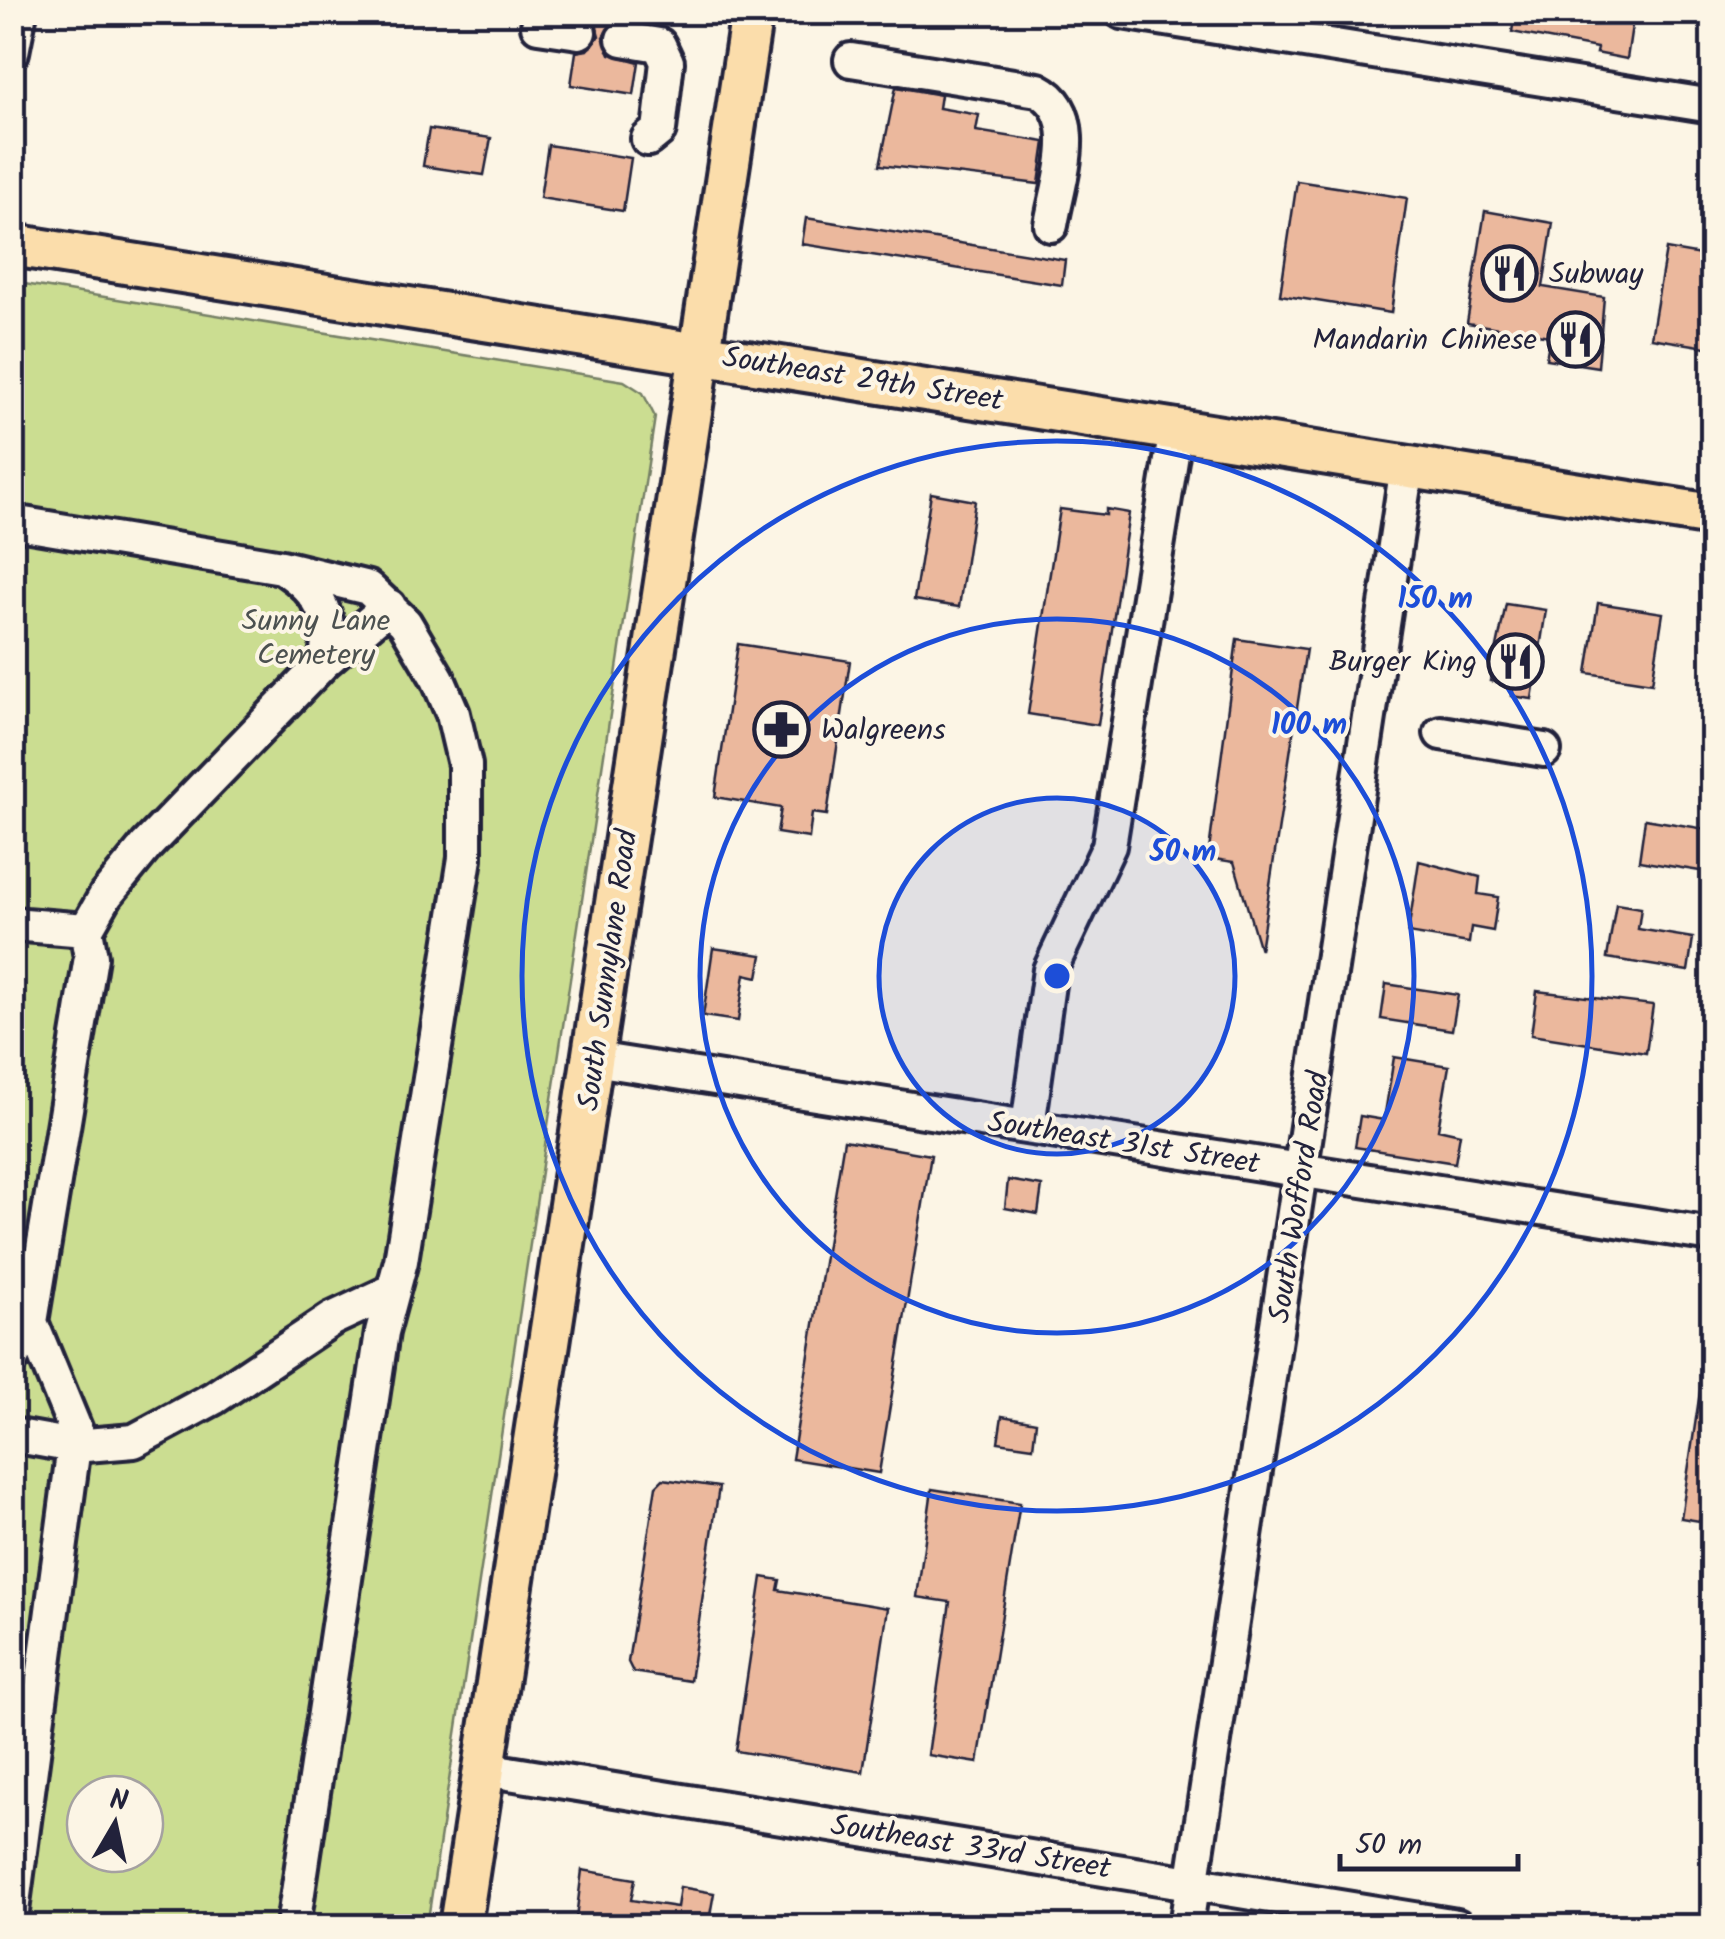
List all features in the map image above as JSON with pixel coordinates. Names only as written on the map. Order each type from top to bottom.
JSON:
[{"type":"main road","name":"South Sunnylane Road","points":[[460,1926],[752,12]]},
{"type":"main road","name":"Southeast 29th Street","points":[[12,245],[1712,515]]},
{"type":"street","points":[[12,52],[20,12]]},
{"type":"street","points":[[1122,12],[1712,106]]},
{"type":"street","points":[[538,26],[580,32]]},
{"type":"street","points":[[623,39],[658,45],[667,62],[659,130],[648,140]]},
{"type":"street","points":[[852,60],[1038,90],[1050,96],[1066,122],[1051,225]]},
{"type":"street","points":[[1028,1126],[1050,970],[1109,846],[1176,429]]},
{"type":"street","name":"South Wofford Road","points":[[1186,1926],[1407,466]]},
{"type":"street","points":[[12,522],[282,566],[368,588],[389,606],[438,679],[461,741],[468,788],[465,858],[401,1261],[382,1332],[293,1926]]},
{"type":"street","points":[[282,566],[310,586],[326,611],[330,643],[325,661]]},
{"type":"street","points":[[12,1358],[31,1322],[91,956],[86,930],[106,895],[147,845],[325,661],[389,606]]},
{"type":"street","points":[[1442,733],[1544,750]]},
{"type":"street","points":[[12,924],[86,930]]},
{"type":"street","name":"Southeast 31st Street","points":[[594,1059],[1712,1235]]},
{"type":"street","points":[[1712,1227],[1712,1235]]},
{"type":"street","points":[[12,1435],[74,1446],[134,1441],[214,1398],[332,1319],[392,1291]]},
{"type":"street","points":[[12,1911],[22,1785],[76,1431],[31,1322]]},
{"type":"street","name":"Southeast 33rd Street","points":[[484,1769],[1457,1926]]},
{"type":"green space","name":"Sunny Lane Cemetery","points":[[12,282],[624,381],[643,393],[655,417],[427,1926],[13,1926]]},
{"type":"building","points":[[1515,12],[1634,12],[1627,59],[1596,53],[1597,48],[1512,32]]},
{"type":"building","points":[[595,21],[612,23],[603,37],[610,54],[639,62],[634,95],[571,85],[576,52],[587,50],[599,36]]},
{"type":"building","points":[[896,87],[941,95],[939,108],[979,115],[976,131],[1045,142],[1039,184],[880,165]]},
{"type":"building","points":[[429,129],[491,138],[484,175],[423,166]]},
{"type":"building","points":[[548,145],[631,158],[623,211],[540,198]]},
{"type":"building","points":[[1297,181],[1407,198],[1391,313],[1280,295]]},
{"type":"building","name":"Subway","points":[[1485,211],[1553,223],[1543,287],[1604,297],[1598,367],[1546,359],[1550,336],[1467,323]]},
{"type":"building","points":[[806,218],[1065,260],[1062,285],[802,244]]},
{"type":"building","points":[[1666,249],[1712,257],[1712,348],[1651,338]]},
{"type":"building","points":[[931,493],[975,501],[959,607],[914,600]]},
{"type":"building","points":[[1060,509],[1106,515],[1106,509],[1129,513],[1098,725],[1028,714]]},
{"type":"building","points":[[1598,603],[1663,613],[1652,683],[1587,673]]},
{"type":"building","name":"Burger King","points":[[1506,604],[1546,610],[1532,699],[1512,696],[1514,685],[1490,681]]},
{"type":"building","points":[[1237,639],[1306,649],[1260,950],[1234,862],[1208,858]]},
{"type":"building","name":"Walgreens","points":[[738,644],[850,661],[827,815],[812,813],[809,838],[777,833],[781,808],[715,797]]},
{"type":"building","points":[[1645,819],[1712,830],[1706,872],[1639,861]]},
{"type":"building","points":[[1419,861],[1480,877],[1478,894],[1498,897],[1493,931],[1471,927],[1469,943],[1408,933]]},
{"type":"building","points":[[1616,904],[1641,908],[1638,929],[1693,938],[1688,971],[1607,958]]},
{"type":"building","points":[[713,948],[762,955],[758,977],[745,974],[738,1021],[703,1016]]},
{"type":"building","points":[[1386,984],[1458,995],[1452,1030],[1381,1019]]},
{"type":"building","points":[[1537,991],[1653,1005],[1646,1053],[1531,1035]]},
{"type":"building","points":[[1394,1057],[1449,1066],[1438,1129],[1460,1134],[1455,1163],[1355,1147],[1360,1116],[1384,1120]]},
{"type":"building","points":[[844,1140],[931,1155],[879,1473],[792,1459]]},
{"type":"building","points":[[1008,1180],[1042,1186],[1038,1214],[1005,1208]]},
{"type":"building","points":[[1701,1385],[1712,1385],[1712,1523],[1681,1518]]},
{"type":"building","points":[[1002,1416],[1036,1422],[1033,1447],[998,1442]]},
{"type":"building","points":[[663,1479],[719,1487],[690,1681],[633,1672],[628,1662],[656,1486]]},
{"type":"building","points":[[932,1489],[1020,1503],[978,1763],[928,1755],[950,1602],[917,1597]]},
{"type":"building","points":[[762,1577],[780,1580],[778,1590],[888,1608],[863,1772],[736,1751]]},
{"type":"building","points":[[582,1870],[635,1879],[631,1900],[677,1907],[680,1887],[714,1893],[708,1926],[575,1926]]},
{"type":"place","name":"Subway","points":[[1510,273]]},
{"type":"place","name":"Mandarin Chinese","points":[[1576,339]]},
{"type":"place","name":"Burger King","points":[[1516,661]]},
{"type":"place","name":"Walgreens","points":[[782,729]]}]
